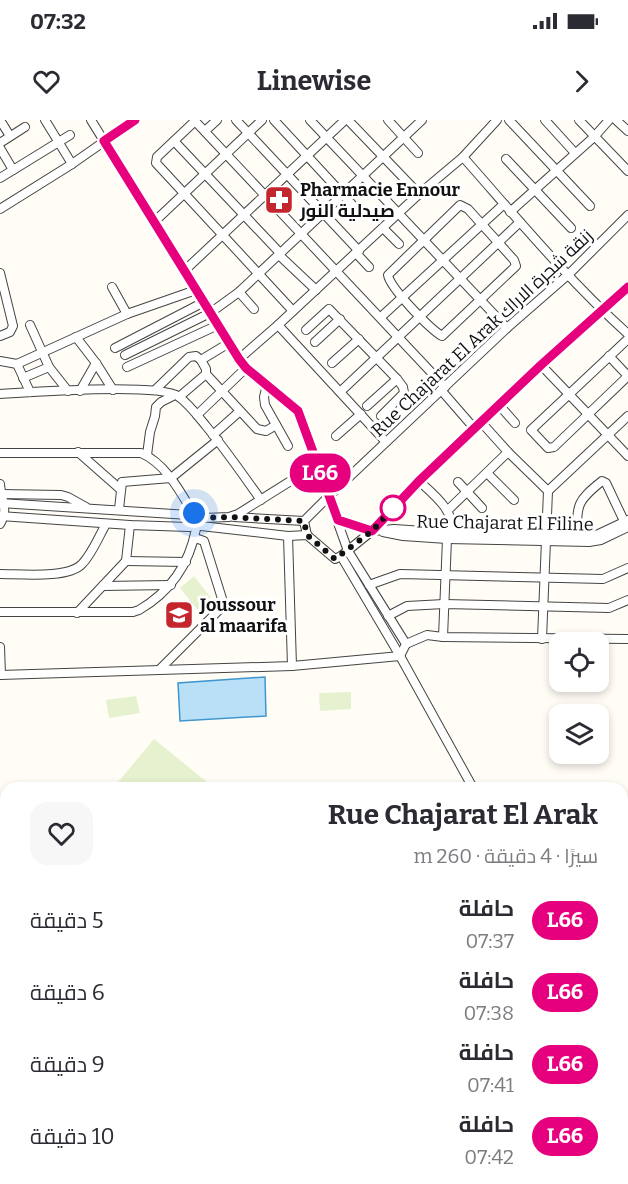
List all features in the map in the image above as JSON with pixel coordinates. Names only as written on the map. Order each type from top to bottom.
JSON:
[{"type":"street","points":[[0,120],[10,136]]},
{"type":"street","points":[[45,120],[72,164]]},
{"type":"street","points":[[93,120],[239,359],[246,368],[298,411],[348,551],[406,644]]},
{"type":"street","points":[[1,207],[72,164],[135,120]]},
{"type":"street","points":[[205,131],[217,120]]},
{"type":"street","points":[[236,120],[286,176],[323,212],[369,267]]},
{"type":"street","points":[[154,222],[262,120]]},
{"type":"street","points":[[274,120],[359,212]]},
{"type":"street","points":[[310,120],[507,328]]},
{"type":"street","points":[[184,271],[346,120],[419,194]]},
{"type":"street","points":[[388,120],[418,153]]},
{"type":"street","points":[[125,355],[210,313],[238,292],[422,120]]},
{"type":"street","points":[[239,359],[278,326],[419,194],[463,157],[497,120]]},
{"type":"street","points":[[508,120],[590,206]]},
{"type":"street","points":[[545,120],[575,153]]},
{"type":"street","points":[[579,120],[628,171]]},
{"type":"street","points":[[510,212],[594,137],[609,120]]},
{"type":"street","points":[[616,120],[628,131]]},
{"type":"street","points":[[293,311],[158,164],[157,157],[195,121],[381,317],[478,425],[548,491]]},
{"type":"street","points":[[13,170],[0,145],[26,127]]},
{"type":"street","points":[[0,177],[70,135]]},
{"type":"street","points":[[174,141],[279,254],[316,290]]},
{"type":"street","points":[[463,157],[510,212],[628,334]]},
{"type":"street","points":[[506,159],[571,228]]},
{"type":"street","points":[[381,317],[504,204]]},
{"type":"street","points":[[460,205],[468,209],[514,260],[516,266],[442,336],[402,297],[389,280],[388,275],[424,240],[460,205]]},
{"type":"street","name":"Rue Chajarat El Arak زنقة شجرة الاراك","points":[[304,521],[507,328],[569,274],[628,215]]},
{"type":"street","points":[[340,392],[421,317],[497,241],[520,222]]},
{"type":"street","points":[[384,228],[399,244]]},
{"type":"street","points":[[0,273],[13,329],[0,336]]},
{"type":"street","points":[[112,287],[127,314]]},
{"type":"street","points":[[226,517],[304,521],[307,535],[335,559],[341,556],[375,530],[419,481],[541,365],[628,287]]},
{"type":"street","points":[[0,361],[17,364],[127,314],[196,290]]},
{"type":"street","points":[[238,292],[254,309]]},
{"type":"street","points":[[115,348],[204,302]]},
{"type":"street","points":[[306,330],[328,309],[397,379],[404,393],[381,416]]},
{"type":"street","points":[[315,342],[340,319]]},
{"type":"street","points":[[30,325],[49,367],[68,391]]},
{"type":"street","points":[[127,367],[218,326]]},
{"type":"street","points":[[278,326],[386,442]]},
{"type":"street","points":[[76,337],[113,390]]},
{"type":"street","points":[[332,363],[359,339]]},
{"type":"street","points":[[609,356],[628,376],[551,448],[548,448],[531,430],[609,356],[628,339]]},
{"type":"street","points":[[201,360],[229,343]]},
{"type":"street","points":[[155,390],[189,357],[196,356],[201,360],[206,374],[262,432],[276,425]]},
{"type":"street","points":[[80,391],[96,363]]},
{"type":"street","points":[[17,364],[30,392]]},
{"type":"street","points":[[541,365],[628,456]]},
{"type":"street","points":[[23,378],[49,367]]},
{"type":"street","points":[[197,415],[246,368]]},
{"type":"street","points":[[147,455],[156,407],[161,402],[177,396],[206,374]]},
{"type":"street","points":[[367,406],[397,379]]},
{"type":"street","points":[[267,385],[264,401],[288,446]]},
{"type":"street","points":[[0,394],[155,390],[177,396],[215,437],[261,500]]},
{"type":"street","points":[[499,405],[515,423]]},
{"type":"street","points":[[118,509],[122,482],[171,478],[240,411]]},
{"type":"street","points":[[336,436],[361,414]]},
{"type":"street","points":[[542,639],[548,491],[628,416]]},
{"type":"street","points":[[78,452],[120,489]]},
{"type":"street","points":[[0,453],[137,452],[147,455],[171,478],[191,514]]},
{"type":"street","points":[[448,510],[508,452]]},
{"type":"street","points":[[191,514],[186,522],[198,525],[226,517],[261,500],[316,465]]},
{"type":"street","points":[[487,474],[514,500]]},
{"type":"street","points":[[419,481],[448,510],[452,537],[445,574],[443,637]]},
{"type":"street","points":[[576,535],[577,507],[584,497],[602,481],[606,483],[627,523]]},
{"type":"street","points":[[458,482],[482,508]]},
{"type":"street","points":[[0,484],[2,519],[130,525],[198,525],[288,536],[307,535]]},
{"type":"street","points":[[0,495],[61,495],[88,508]]},
{"type":"street","points":[[0,612],[133,612],[171,585],[186,562],[198,525],[198,513],[2,503]]},
{"type":"street","name":"Rue Chajarat El Filine","points":[[338,520],[375,530],[394,529],[452,537],[545,537],[600,534],[627,523]]},
{"type":"street","name":"Rue Chajarat El Filine","points":[[545,537],[596,542],[627,523]]},
{"type":"street","points":[[0,574],[58,573],[77,568],[83,563],[106,524]]},
{"type":"street","points":[[77,613],[126,561],[130,525]]},
{"type":"street","points":[[288,536],[292,666]]},
{"type":"street","points":[[160,669],[224,605],[204,541],[195,538]]},
{"type":"street","points":[[341,556],[470,782]]},
{"type":"street","points":[[126,561],[186,562]]},
{"type":"street","points":[[369,585],[400,574],[603,579],[628,568]]},
{"type":"street","points":[[103,586],[171,585]]},
{"type":"street","points":[[388,616],[407,606],[444,604],[609,609],[628,600]]},
{"type":"street","points":[[400,656],[406,644],[427,635],[627,639]]},
{"type":"street","points":[[0,647],[0,675],[292,666],[400,656]]},
{"type":"green space","points":[[194,576],[214,602],[200,613],[180,588]]},
{"type":"green space","points":[[351,692],[351,709],[320,711],[319,693]]},
{"type":"green space","points":[[136,696],[140,713],[109,718],[106,700]]},
{"type":"green space","points":[[154,739],[207,782],[118,782]]},
{"type":"water","points":[[265,677],[266,716],[180,721],[178,683]]},
{"type":"bus line","name":"L66","points":[[135,120],[104,141],[239,359],[246,368],[298,411],[338,520],[372,531],[419,481],[541,365],[628,287]]},
{"type":"place","name":"Pharmacie Ennour صيدلية النور","points":[[279,200]]},
{"type":"place","name":"Joussour al maarifa","points":[[179,615]]},
{"type":"route","points":[[194,513],[200,514],[202,518],[304,521],[307,535],[335,559],[372,531],[393,508]]}]
